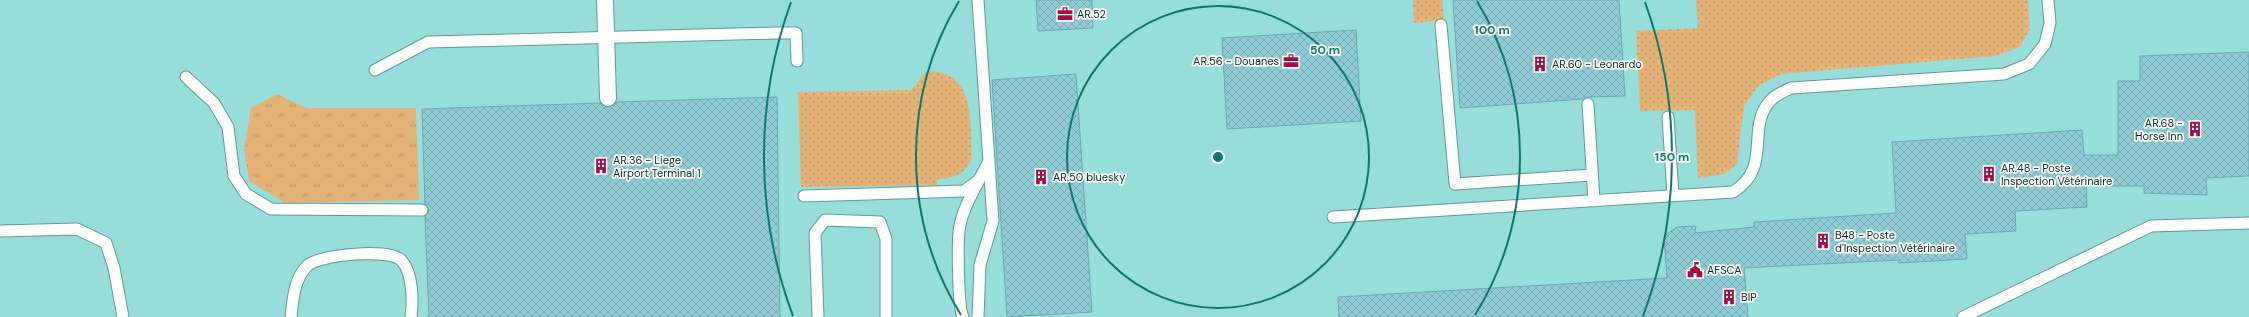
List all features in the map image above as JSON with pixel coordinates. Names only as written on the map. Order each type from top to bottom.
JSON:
[{"type":"street","points":[[605,0],[608,98]]},
{"type":"lane","points":[[978,0],[993,221],[980,265],[978,317]]},
{"type":"lane","points":[[1332,217],[1733,192],[1744,185],[1751,177],[1756,161],[1760,119],[1772,99],[1790,88],[2004,74],[2029,64],[2045,44],[2050,23],[2048,0]]},
{"type":"lane","points":[[1441,25],[1455,184],[1592,175]]},
{"type":"lane","points":[[375,70],[428,42],[796,33],[797,61]]},
{"type":"lane","points":[[186,76],[214,103],[228,127],[234,176],[246,194],[271,209],[422,210]]},
{"type":"lane","points":[[1588,104],[1594,201]]},
{"type":"lane","points":[[1668,117],[1673,195]]},
{"type":"lane","points":[[964,317],[959,275],[960,226],[967,204],[990,160]]},
{"type":"lane","points":[[804,196],[964,190],[979,180]]},
{"type":"lane","points":[[818,317],[815,233],[825,220],[880,222],[886,239],[886,317]]},
{"type":"lane","points":[[1963,317],[2151,226],[2249,223]]},
{"type":"lane","points":[[0,230],[77,229],[106,243],[114,268],[123,317]]},
{"type":"lane","points":[[291,317],[294,293],[299,276],[308,264],[321,258],[344,255],[389,255],[401,260],[407,270],[413,302],[411,317]]},
{"type":"shaded area","points":[[0,0],[2249,0],[2249,317],[0,317]]},
{"type":"green space","points":[[1413,0],[1442,0],[1444,20],[1414,23]]},
{"type":"green space","points":[[1696,0],[2028,0],[2030,29],[2020,47],[1995,56],[1781,74],[1759,85],[1744,106],[1737,164],[1724,174],[1698,178],[1695,110],[1640,111],[1636,31],[1698,28]]},
{"type":"green space","points":[[927,71],[943,73],[955,80],[962,89],[967,101],[970,115],[972,158],[962,172],[949,178],[938,179],[937,185],[801,187],[798,92],[911,90]]},
{"type":"green space","points":[[277,94],[307,108],[416,108],[419,200],[285,203],[249,181],[244,149],[251,108]]},
{"type":"building","name":"AR.52","points":[[1036,0],[1092,0],[1093,28],[1038,31]]},
{"type":"building","name":"AR.60 - Leonardo","points":[[1453,0],[1619,0],[1625,96],[1587,97],[1583,99],[1460,108]]},
{"type":"building","name":"AR.56 - Douanes","points":[[1356,30],[1361,121],[1227,129],[1222,38]]},
{"type":"building","points":[[2249,52],[2249,176],[2206,178],[2207,195],[2144,193],[2144,186],[2086,186],[2087,207],[2015,211],[2016,231],[1965,234],[1967,259],[1899,263],[1899,260],[1744,268],[1748,317],[1339,317],[1338,297],[1667,278],[1664,236],[1677,227],[1696,226],[1695,233],[1754,227],[1754,222],[1896,213],[1892,142],[2082,130],[2084,155],[2118,155],[2118,81],[2140,81],[2140,56]]},
{"type":"building","name":"AR.50 bluesky","points":[[1076,74],[1092,312],[1007,317],[992,80]]},
{"type":"building","name":"AR.36 - Liege Airport Terminal 1","points":[[777,97],[780,317],[429,317],[425,216],[429,210],[425,204],[422,109],[600,103],[608,107],[616,102]]},
{"type":"place","name":"AR.52","points":[[1065,14]]},
{"type":"place","name":"AR.56 - Douanes","points":[[1291,61]]},
{"type":"place","name":"AR.60 - Leonardo","points":[[1540,64]]},
{"type":"place","name":"AR.68 - Horse Inn","points":[[2195,129]]},
{"type":"place","name":"AR.36 - Liege Airport Terminal 1","points":[[601,166]]},
{"type":"place","name":"AR.48 - Poste Inspection Vétérinaire","points":[[1989,174]]},
{"type":"place","name":"AR.50 bluesky","points":[[1041,177]]},
{"type":"place","name":"B48 - Poste d'Inspection Vétérinaire","points":[[1823,241]]},
{"type":"place","name":"AFSCA","points":[[1695,270]]},
{"type":"place","name":"BIP","points":[[1729,297]]}]
